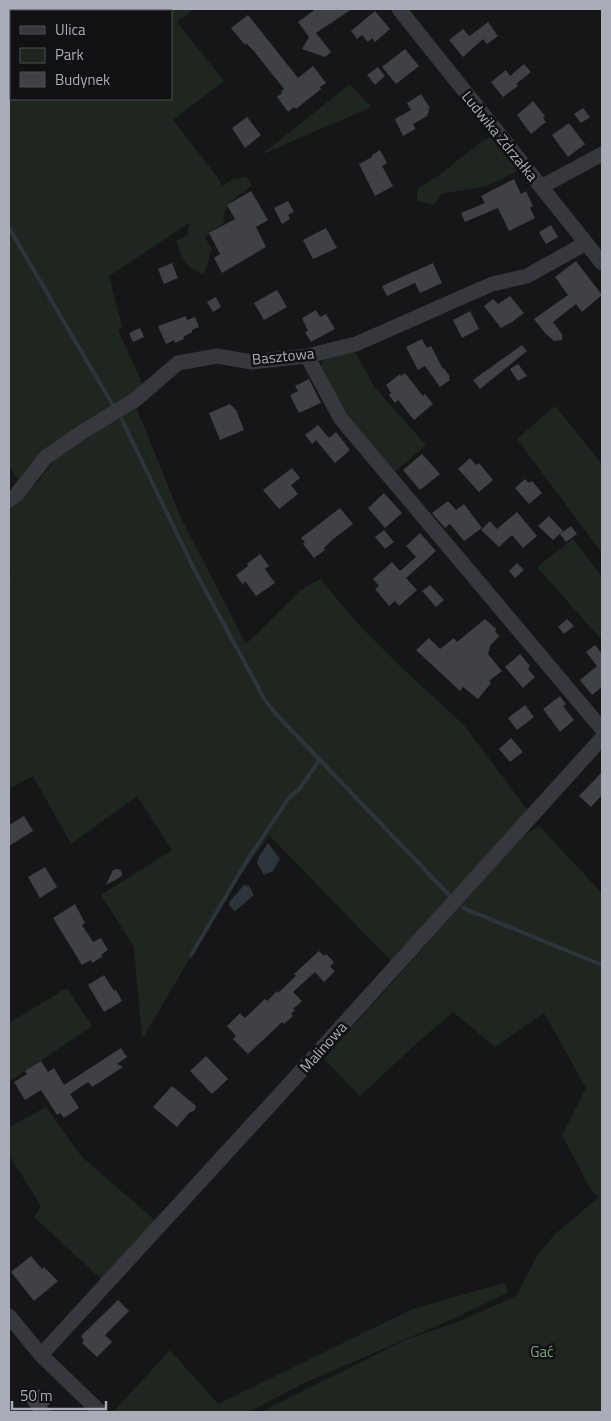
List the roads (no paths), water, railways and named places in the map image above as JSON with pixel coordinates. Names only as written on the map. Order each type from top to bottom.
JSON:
[{"type":"street","name":"Ludwika Zdrzałka","points":[[399,9],[602,263]]},
{"type":"street","points":[[541,187],[602,154]]},
{"type":"street","name":"Basztowa","points":[[9,500],[16,495],[46,457],[84,430],[135,400],[178,363],[218,356],[252,362],[307,356],[356,344],[492,284],[527,276],[586,243]]},
{"type":"street","points":[[307,356],[342,419],[602,729]]},
{"type":"street","name":"Malinowa","points":[[41,1355],[602,738]]},
{"type":"street","points":[[9,1316],[41,1355],[100,1412]]},
{"type":"waterway","points":[[9,228],[112,404]]},
{"type":"waterway","points":[[122,420],[195,571],[265,700],[275,713],[451,897]]},
{"type":"waterway","points":[[191,955],[248,859],[288,799],[300,788],[320,759]]},
{"type":"waterway","points":[[463,908],[602,965]]},
{"type":"park label","name":"Gać","points":[[542,1351]]}]
